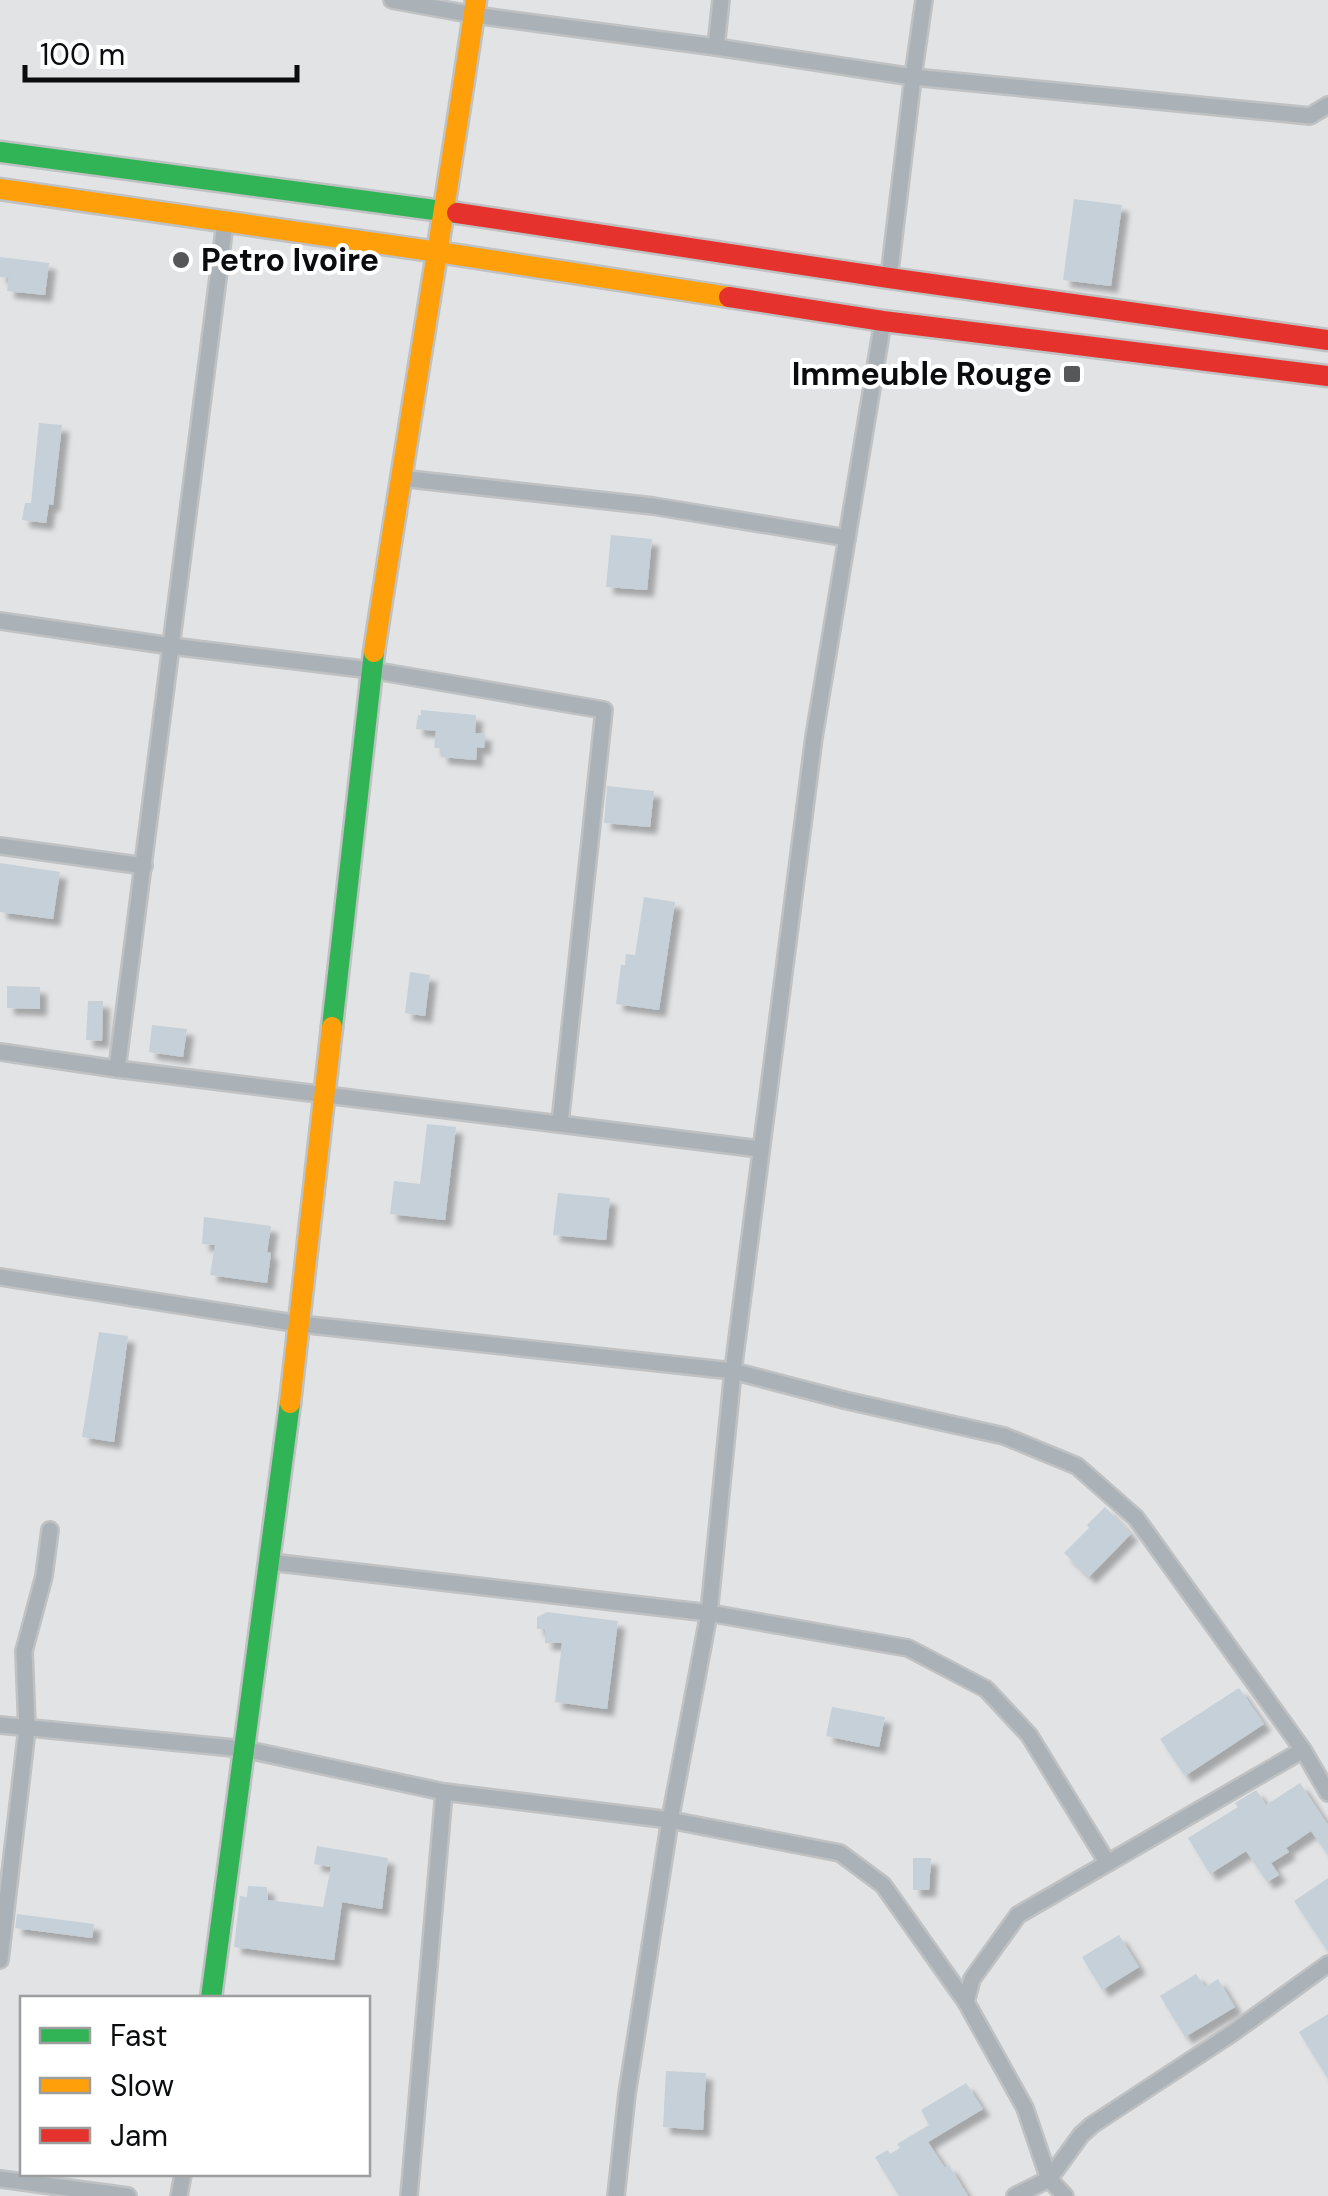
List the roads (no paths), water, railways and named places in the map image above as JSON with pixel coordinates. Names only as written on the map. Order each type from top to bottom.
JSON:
[{"type":"main road","points":[[211,1996],[300,1324],[371,670],[475,8]]},
{"type":"main road","points":[[0,152],[446,211],[1328,340]]},
{"type":"main road","points":[[0,189],[883,321],[1328,376]]},
{"type":"street","points":[[392,0],[475,8],[913,76],[1310,116],[1328,104]]},
{"type":"street","points":[[716,47],[721,0]]},
{"type":"street","points":[[889,278],[924,0]]},
{"type":"street","points":[[117,1070],[225,223]]},
{"type":"street","points":[[616,2196],[627,2094],[670,1820],[708,1613],[733,1371],[814,737],[883,321]]},
{"type":"street","points":[[400,478],[653,506],[846,538]]},
{"type":"street","points":[[0,621],[371,670],[604,710],[560,1123]]},
{"type":"street","points":[[0,846],[144,866]]},
{"type":"street","points":[[0,1052],[117,1070],[760,1149]]},
{"type":"street","points":[[0,1276],[300,1324],[733,1371],[1004,1436],[1077,1466],[1136,1518],[1303,1750],[1328,1793]]},
{"type":"street","points":[[0,1960],[27,1729],[24,1651],[44,1576],[50,1530]]},
{"type":"street","points":[[270,1562],[708,1613],[908,1648],[986,1690],[1030,1735],[1107,1862]]},
{"type":"street","points":[[0,1725],[244,1749],[444,1792],[670,1820],[840,1853],[883,1884],[966,2002],[1024,2108],[1049,2180],[1065,2196]]},
{"type":"street","points":[[966,2002],[972,1978],[1018,1915],[1303,1750]]},
{"type":"street","points":[[409,2196],[444,1792]]},
{"type":"street","points":[[1015,2196],[1049,2180],[1092,2125],[1231,2034],[1328,1964]]},
{"type":"street","points":[[0,2179],[128,2196]]},
{"type":"place","name":"Petro Ivoire","points":[[181,260]]},
{"type":"place","name":"Immeuble Rouge","points":[[1072,374]]}]
